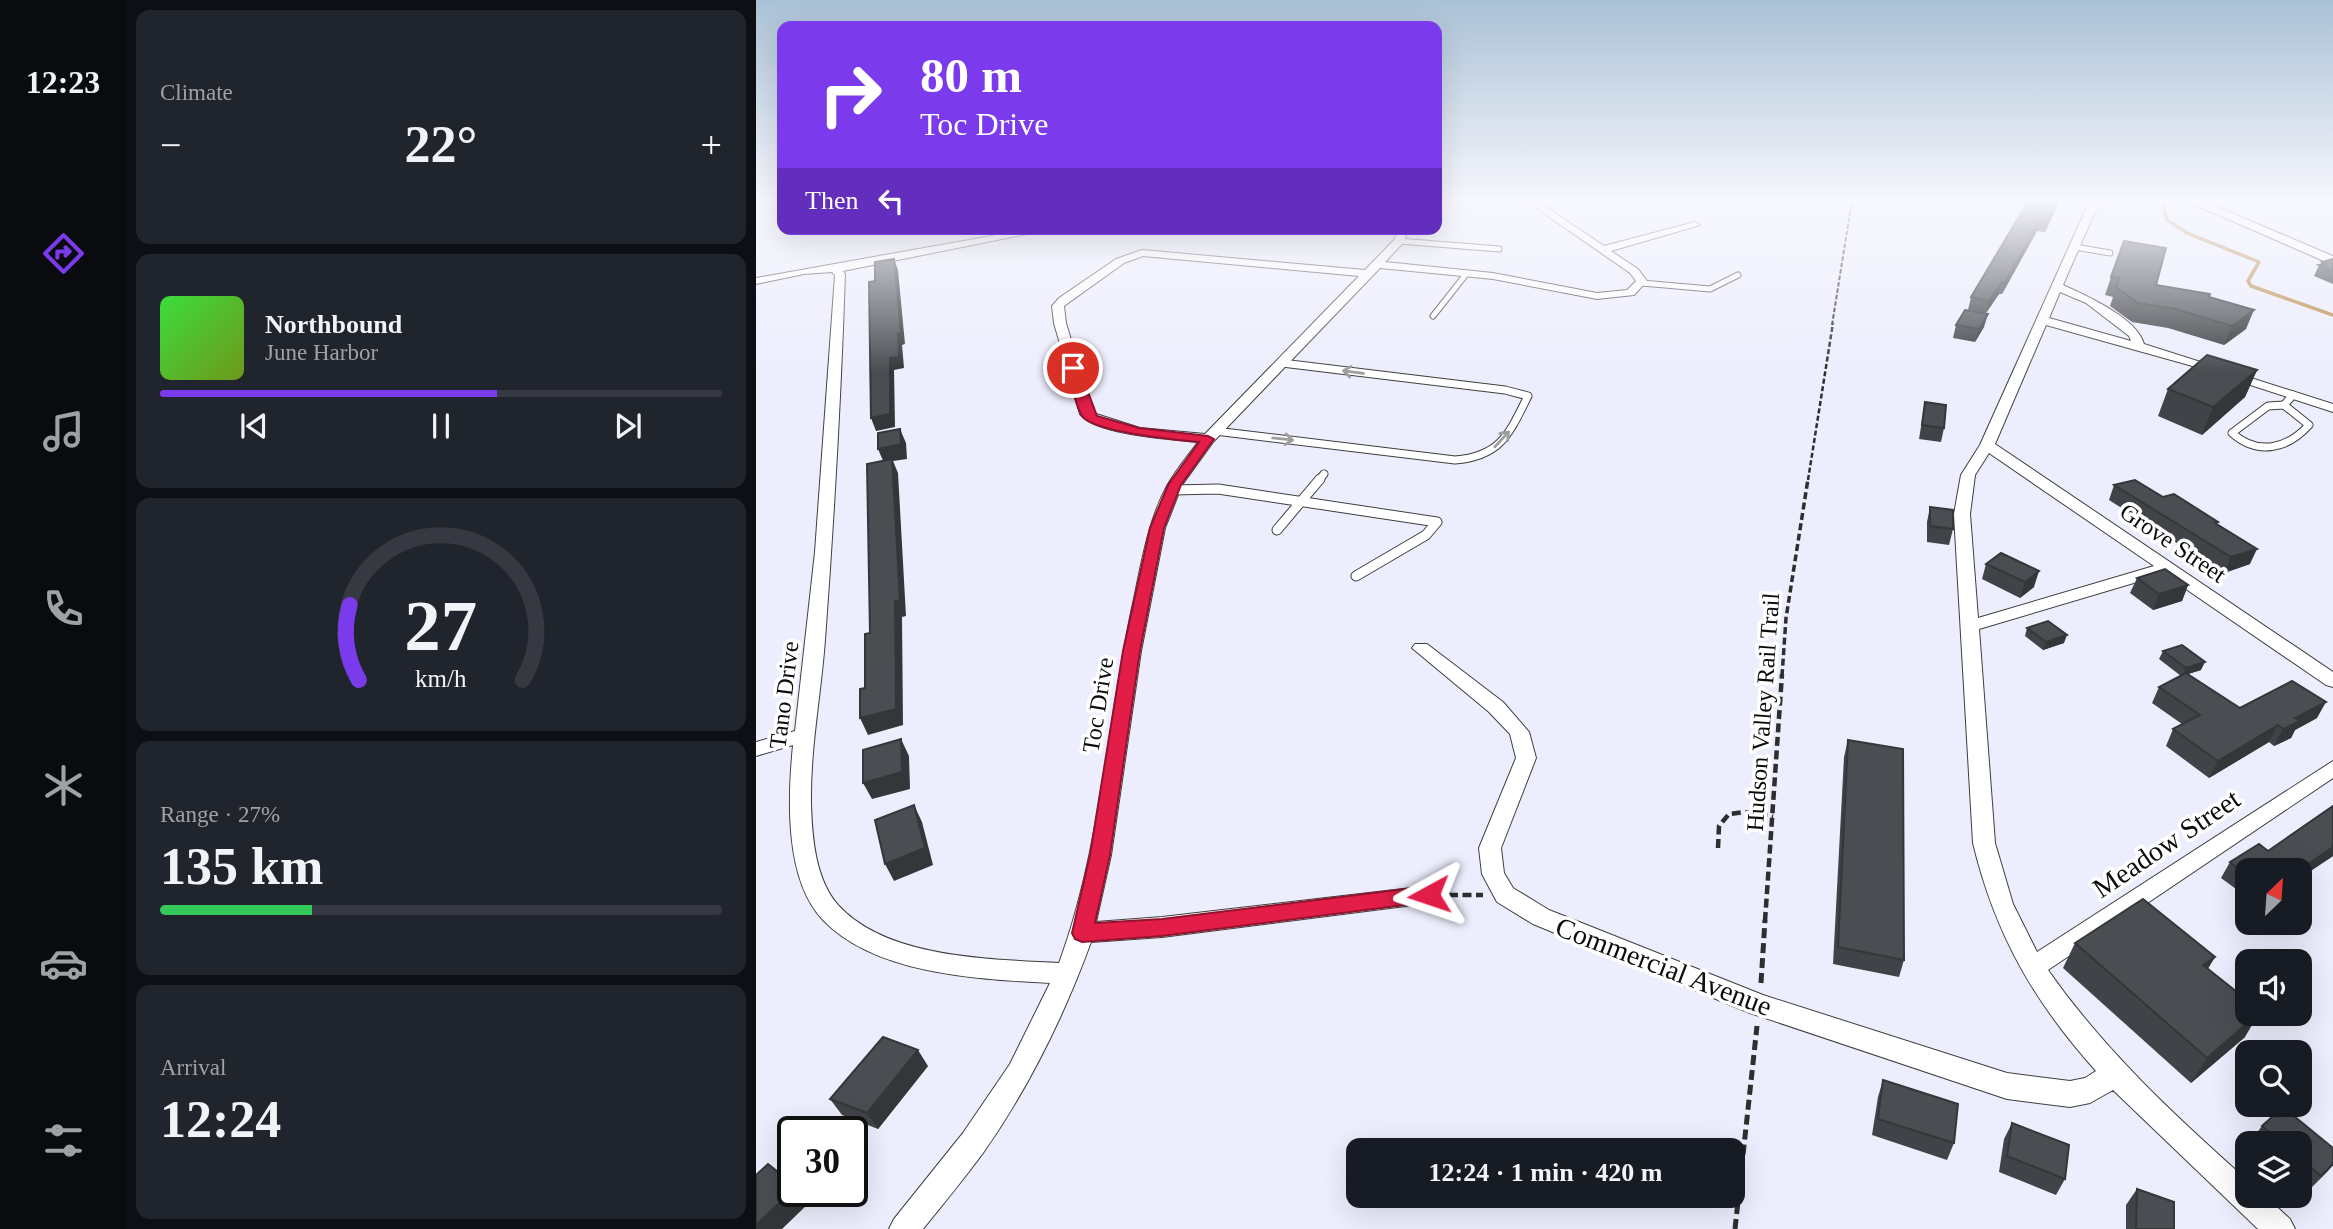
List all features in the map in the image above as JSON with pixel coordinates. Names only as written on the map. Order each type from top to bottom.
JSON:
[{"type":"street","points":[[756,281],[804,271],[836,270],[900,257]]},
{"type":"street","points":[[1130,257],[1120,261],[1058,306],[1060,323],[1087,414],[1092,419],[1139,432],[1212,435]]},
{"type":"street","points":[[1205,257],[1467,273],[1518,279],[1597,296],[1630,293],[1642,283],[1634,271],[1613,257]]},
{"type":"street","name":"Toc Drive","points":[[904,1229],[973,1143],[1019,1073],[1067,974],[1082,933],[1100,855],[1132,651],[1157,528],[1172,490],[1212,435],[1383,257]]},
{"type":"street","points":[[2071,257],[1987,445],[1968,475],[1962,514],[1984,843],[2002,907],[2033,967],[2061,1008],[2117,1073],[2189,1147],[2280,1229]]},
{"type":"street","name":"Tano Drive","points":[[836,270],[836,376],[816,635],[802,736],[802,819],[807,858],[820,896],[841,923],[856,934],[924,957],[990,969],[1067,974]]},
{"type":"street","points":[[2058,287],[2090,301],[2135,334],[2138,346]]},
{"type":"street","points":[[2043,320],[2138,346],[2288,400],[2333,408]]},
{"type":"street","name":"Grove Street","points":[[1987,445],[2333,681]]},
{"type":"street","points":[[1970,626],[2166,568]]},
{"type":"street","points":[[1420,648],[1496,707],[1519,732],[1526,758],[1490,848],[1493,874],[1505,895]]},
{"type":"street","points":[[756,749],[802,736]]},
{"type":"street","name":"Meadow Street","points":[[2033,967],[2333,768]]},
{"type":"street","points":[[1082,933],[1162,928],[1429,895]]},
{"type":"street","name":"Commercial Avenue","points":[[1505,895],[1541,918],[1759,1005],[2007,1086],[2070,1094],[2090,1090],[2117,1073]]},
{"type":"lane","points":[[1433,316],[1467,273]]},
{"type":"lane","points":[[1642,283],[1710,289],[1738,275]]},
{"type":"lane","points":[[1212,435],[1455,460],[1479,458],[1512,428],[1528,396],[1505,390],[1282,363]]},
{"type":"lane","points":[[2288,400],[2309,425],[2283,447],[2270,449],[2251,445],[2238,440],[2232,433],[2268,406],[2288,400]]},
{"type":"lane","points":[[1277,530],[1324,474]]},
{"type":"lane","points":[[1172,490],[1218,489],[1437,522],[1426,535],[1356,576]]},
{"type":"path","name":"Hudson Valley Rail Trail","points":[[1735,1229],[1759,1005],[1786,618],[1843,257]]},
{"type":"path","points":[[1718,848],[1718,826],[1729,814],[1745,812],[1773,817]]},
{"type":"path","points":[[1429,895],[1505,895]]},
{"type":"building","points":[[1995,257],[2019,257],[2005,282],[2002,282],[1989,301],[1971,297]]},
{"type":"building","points":[[2118,257],[2163,257],[2156,285],[2210,294],[2209,297],[2254,310],[2232,326],[2175,309],[2138,303],[2116,287],[2119,278],[2111,277]]},
{"type":"building","points":[[894,259],[901,333],[898,333],[899,357],[890,358],[890,414],[871,418],[869,282],[875,281],[875,262]]},
{"type":"building","points":[[2333,259],[2333,271],[2319,265],[2326,264],[2322,262]]},
{"type":"building","points":[[1965,310],[1988,314],[1979,329],[1956,325]]},
{"type":"building","points":[[2207,355],[2257,370],[2213,407],[2168,389]]},
{"type":"building","points":[[1925,402],[1946,405],[1944,428],[1922,425]]},
{"type":"building","points":[[900,429],[901,444],[878,449],[878,433]]},
{"type":"building","points":[[892,459],[900,600],[895,601],[896,709],[860,718],[860,689],[865,688],[865,634],[870,633],[867,464]]},
{"type":"building","points":[[2135,480],[2163,497],[2174,494],[2257,549],[2231,557],[2114,485]]},
{"type":"building","points":[[1930,507],[1953,510],[1953,529],[1930,526]]},
{"type":"building","points":[[2001,553],[2039,571],[2025,582],[1986,564]]},
{"type":"building","points":[[2165,569],[2188,585],[2159,594],[2137,578]]},
{"type":"building","points":[[2048,621],[2067,635],[2046,642],[2027,628]]},
{"type":"building","points":[[2182,645],[2205,662],[2186,668],[2163,651]]},
{"type":"building","points":[[2186,673],[2240,708],[2292,681],[2326,702],[2295,718],[2300,721],[2283,729],[2278,725],[2218,761],[2173,729],[2200,715],[2159,687]]},
{"type":"building","points":[[901,739],[902,772],[863,783],[863,750]]},
{"type":"building","points":[[1848,740],[1903,749],[1904,960],[1838,947]]},
{"type":"building","points":[[914,805],[925,848],[885,864],[875,820]]},
{"type":"building","points":[[2333,806],[2333,847],[2312,861],[2312,858],[2236,858],[2259,844],[2268,851]]},
{"type":"building","points":[[2143,899],[2215,957],[2203,965],[2235,990],[2235,1026],[2244,1026],[2207,1058],[2075,943]]},
{"type":"building","points":[[883,1037],[918,1050],[867,1113],[830,1099]]},
{"type":"building","points":[[1883,1080],[1958,1104],[1954,1143],[1878,1119]]},
{"type":"building","points":[[2272,1117],[2295,1117],[2333,1148],[2333,1164],[2321,1176],[2312,1168],[2312,1131],[2268,1131],[2262,1126]]},
{"type":"building","points":[[2012,1123],[2069,1145],[2065,1179],[2007,1156]]},
{"type":"building","points":[[768,1164],[777,1171],[777,1205],[756,1225],[756,1175]]},
{"type":"building","points":[[2137,1189],[2174,1202],[2174,1229],[2136,1229]]},
{"type":"waterway","points":[[2247,257],[2259,262],[2248,281],[2251,286],[2333,315]]},
{"type":"route","points":[[1073,368],[1087,414],[1092,419],[1102,424],[1139,432],[1208,439],[1175,485],[1157,528],[1132,651],[1100,855],[1082,933],[1162,928],[1309,907],[1429,895]]}]
